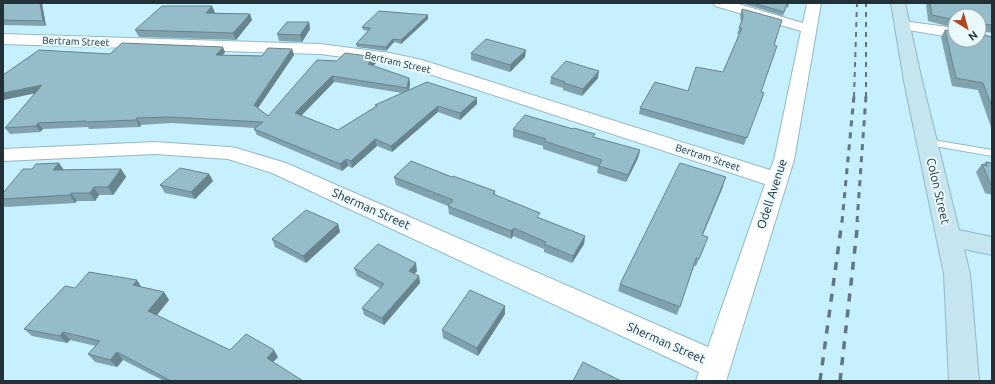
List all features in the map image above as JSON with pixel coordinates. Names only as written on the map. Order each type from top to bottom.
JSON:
[{"type":"main road","name":"Colon Street","points":[[898,3],[927,142],[957,274],[964,381]]},
{"type":"main road","points":[[948,237],[992,246]]},
{"type":"street","points":[[720,3],[809,29]]},
{"type":"street","name":"Odell Avenue","points":[[714,373],[784,160],[814,3]]},
{"type":"street","points":[[902,25],[947,32]]},
{"type":"street","name":"Bertram Street","points":[[3,38],[320,49],[390,58],[416,64],[777,180]]},
{"type":"street","name":"Sherman Street","points":[[3,155],[155,148],[229,153],[279,168],[714,373]]},
{"type":"lane","points":[[927,142],[992,153]]},
{"type":"building","points":[[3,3],[40,3],[43,21],[3,20]]},
{"type":"building","points":[[753,3],[789,4],[787,4],[784,12]]},
{"type":"building","points":[[930,3],[992,3],[992,25],[987,24],[987,8],[947,8],[947,18],[932,15]]},
{"type":"building","points":[[162,6],[212,6],[206,13],[250,14],[233,33],[135,30]]},
{"type":"building","points":[[742,9],[782,20],[774,45],[777,46],[761,92],[764,93],[747,138],[640,108],[655,82],[688,91],[696,67],[723,72],[742,28],[739,28],[743,18]]},
{"type":"building","points":[[379,11],[428,15],[401,40],[393,39],[386,47],[356,44],[371,28],[362,27]]},
{"type":"building","points":[[287,22],[309,22],[300,35],[277,34]]},
{"type":"building","points":[[987,36],[992,37],[992,107],[983,83],[956,78],[949,48],[987,48]]},
{"type":"building","points":[[486,39],[526,50],[510,65],[471,53]]},
{"type":"building","points":[[122,43],[223,47],[216,55],[262,56],[268,48],[292,49],[254,105],[268,116],[317,60],[337,61],[345,53],[375,57],[368,64],[409,78],[407,88],[332,76],[295,113],[338,130],[377,106],[375,105],[427,82],[477,98],[460,113],[438,106],[391,146],[375,139],[351,161],[346,159],[340,164],[254,129],[263,122],[168,117],[137,118],[136,120],[38,123],[36,126],[5,128],[42,85],[3,93],[3,75],[39,50],[110,54]]},
{"type":"building","points":[[566,61],[599,71],[583,89],[551,77]]},
{"type":"building","points":[[525,115],[595,134],[593,137],[640,150],[628,175],[599,166],[602,160],[544,141],[546,139],[513,129]]},
{"type":"building","points":[[411,161],[452,177],[453,176],[495,191],[493,194],[540,213],[537,217],[585,236],[573,256],[544,244],[546,242],[514,228],[511,231],[448,206],[453,200],[394,177]]},
{"type":"building","points":[[986,162],[992,163],[992,186],[982,164],[987,166]]},
{"type":"building","points":[[59,163],[53,170],[121,169],[108,187],[94,187],[90,193],[71,193],[70,195],[3,199],[3,193],[23,169],[32,169],[36,164]]},
{"type":"building","points":[[680,163],[726,177],[702,235],[708,237],[699,259],[696,258],[680,307],[620,284]]},
{"type":"building","points":[[180,168],[209,174],[191,192],[160,185]]},
{"type":"building","points":[[306,210],[338,224],[303,256],[272,239]]},
{"type":"building","points":[[378,244],[416,263],[409,271],[419,276],[382,318],[362,308],[384,284],[354,268]]},
{"type":"building","points":[[89,272],[137,280],[133,285],[164,292],[148,311],[230,350],[246,334],[274,350],[267,358],[303,381],[171,381],[117,352],[110,360],[88,354],[100,341],[63,332],[60,336],[24,329],[65,286],[75,288]]},
{"type":"building","points":[[470,290],[505,306],[477,348],[442,330]]},
{"type":"building","points":[[583,362],[621,381],[573,381]]},
{"type":"railway","points":[[854,97],[857,3]]},
{"type":"railway","points":[[866,3],[866,96]]},
{"type":"railway","points":[[842,222],[854,96]]},
{"type":"railway","points":[[857,222],[866,96]]},
{"type":"railway","points":[[820,381],[842,221]]},
{"type":"railway","points":[[840,381],[858,221]]}]
